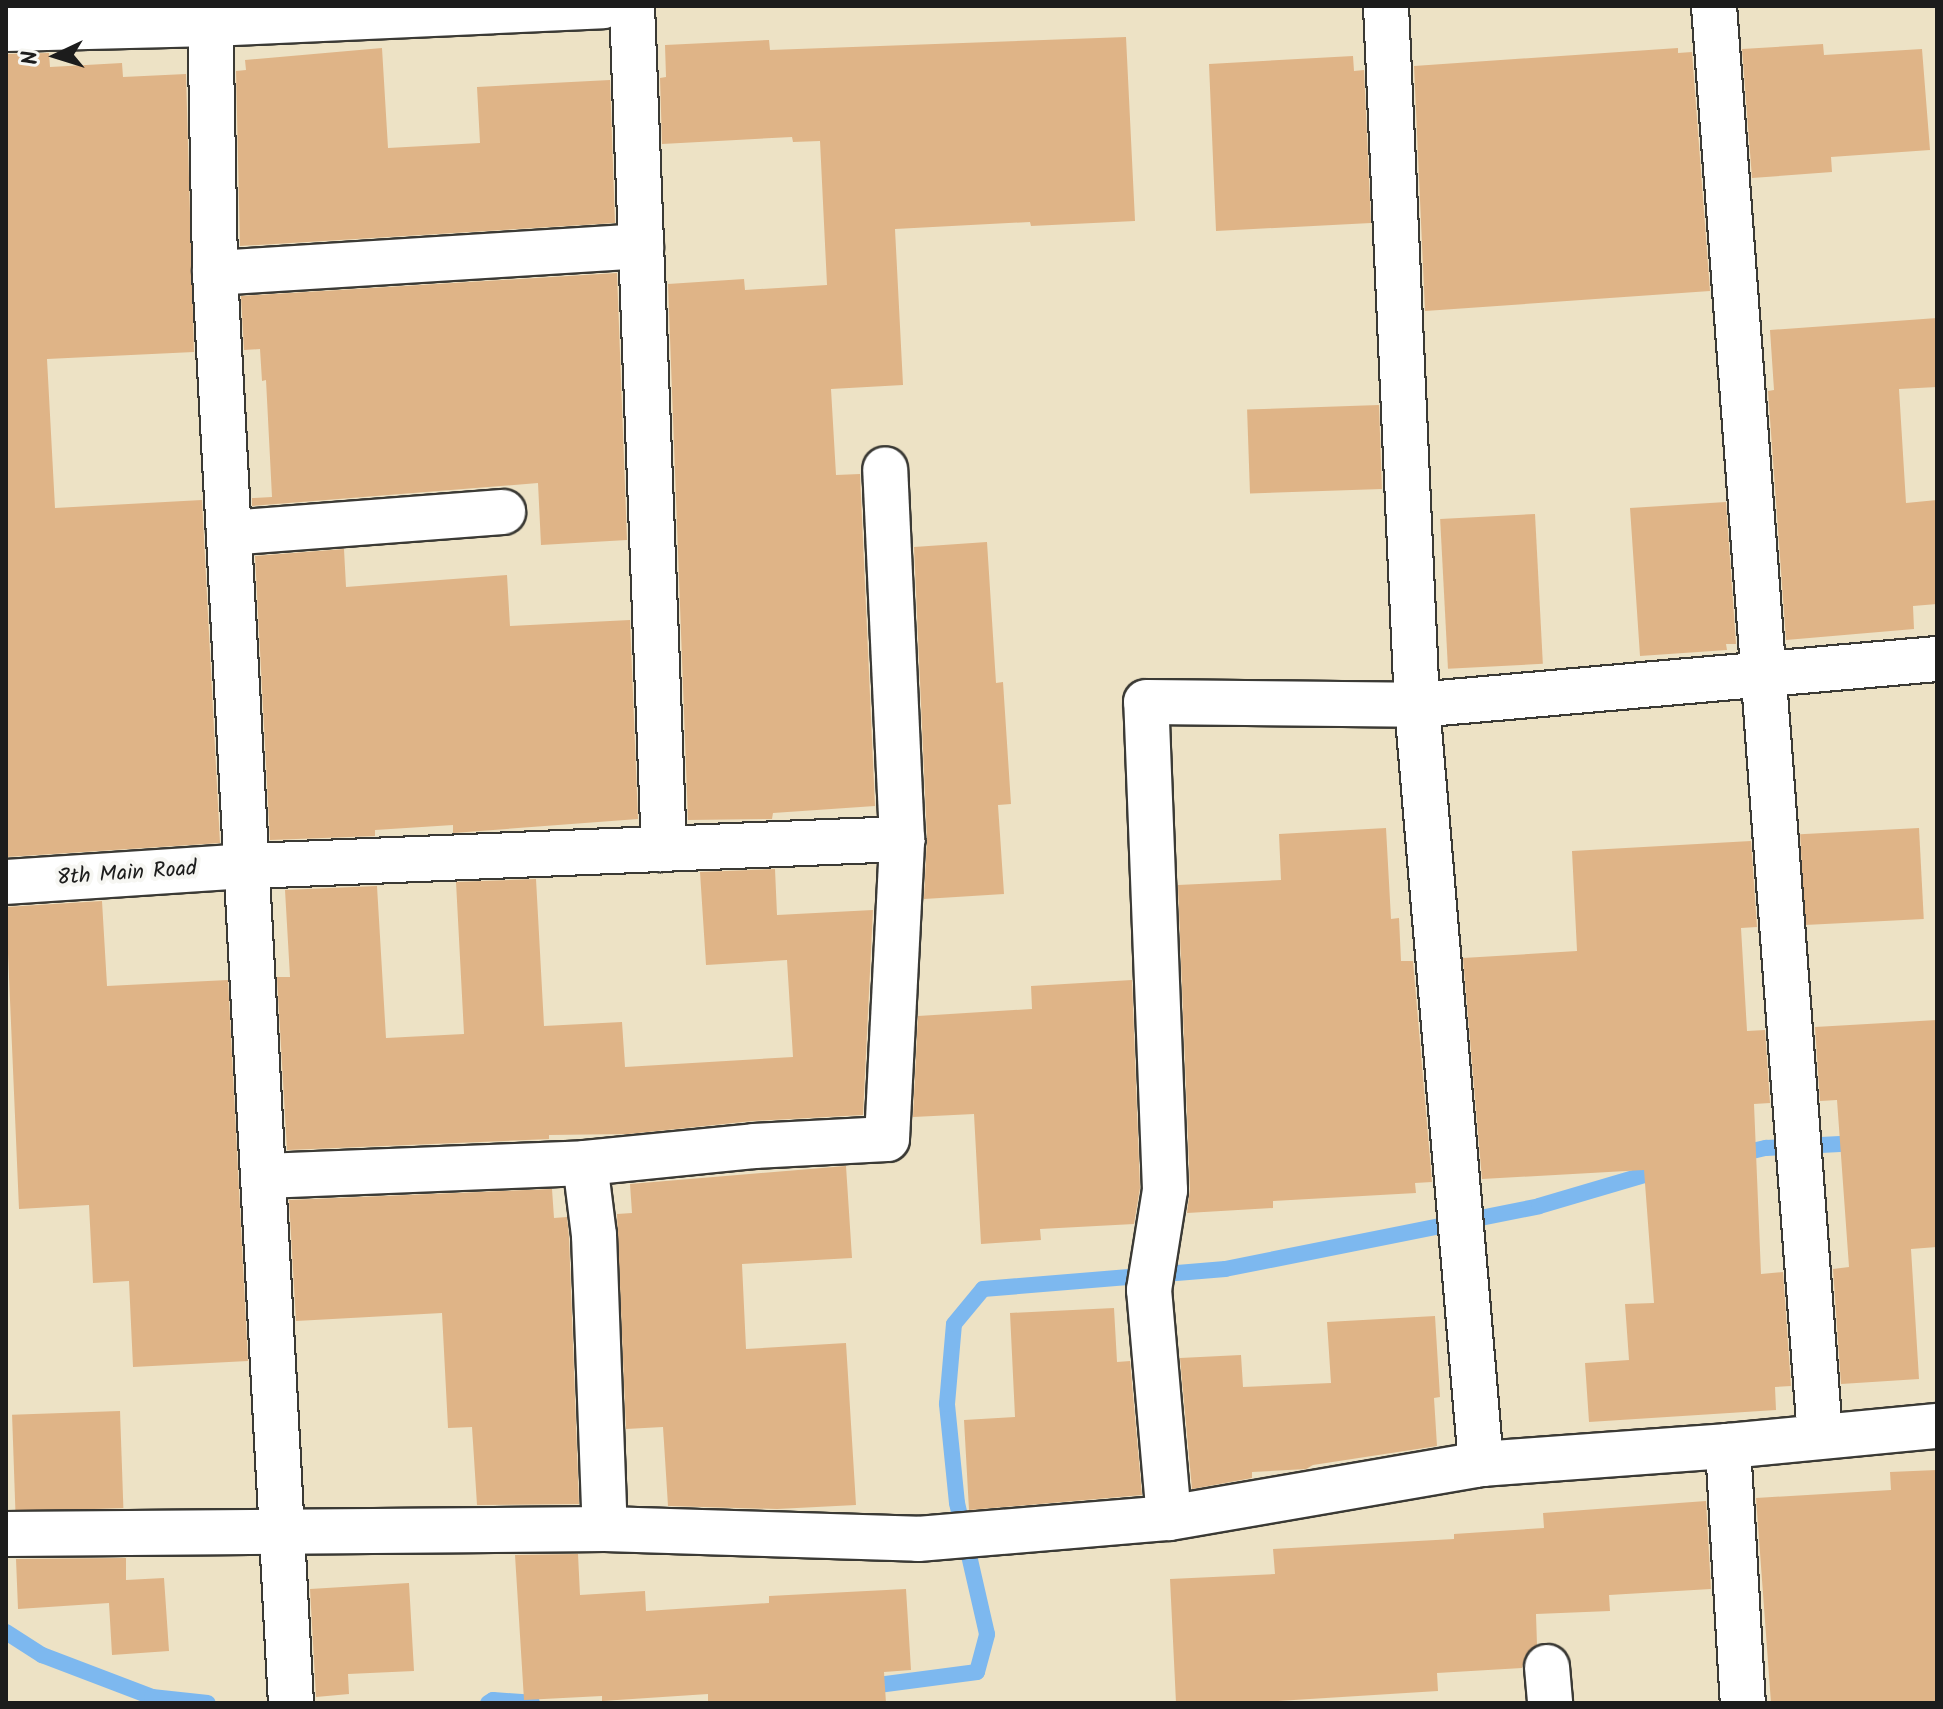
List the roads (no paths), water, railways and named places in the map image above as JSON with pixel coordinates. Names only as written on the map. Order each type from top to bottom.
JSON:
[{"type":"street","points":[[6,29],[211,15],[603,6]]},
{"type":"street","points":[[632,6],[664,849]]},
{"type":"street","points":[[1386,6],[1417,705],[1481,1464]]},
{"type":"street","points":[[1714,6],[1820,1436]]},
{"type":"street","points":[[211,15],[215,273],[249,866],[290,1684]]},
{"type":"street","points":[[215,273],[641,246]]},
{"type":"street","points":[[264,1176],[585,1163],[754,1146],[887,1139],[902,839],[885,469]]},
{"type":"street","points":[[229,533],[503,512]]},
{"type":"street","points":[[1169,1518],[1149,1290],[1165,1190],[1146,702],[1417,705],[1937,659]]},
{"type":"street","name":"8th Main Road","points":[[6,882],[249,866],[902,839]]},
{"type":"street","points":[[585,1163],[594,1235],[605,1529]]},
{"type":"street","points":[[6,1534],[605,1529],[918,1539],[1169,1518],[1481,1464],[1728,1446],[1937,1426]]},
{"type":"street","points":[[1728,1446],[1743,1703]]},
{"type":"waterway","points":[[1735,1155],[1766,1148],[1859,1143]]},
{"type":"waterway","points":[[863,1687],[977,1672],[987,1634],[957,1503],[947,1404],[954,1324],[983,1289],[1225,1269],[1539,1206],[1665,1169]]},
{"type":"waterway","points":[[6,1632],[42,1655],[152,1697],[208,1703]]},
{"type":"waterway","points":[[488,1703],[493,1700],[532,1703]]}]
